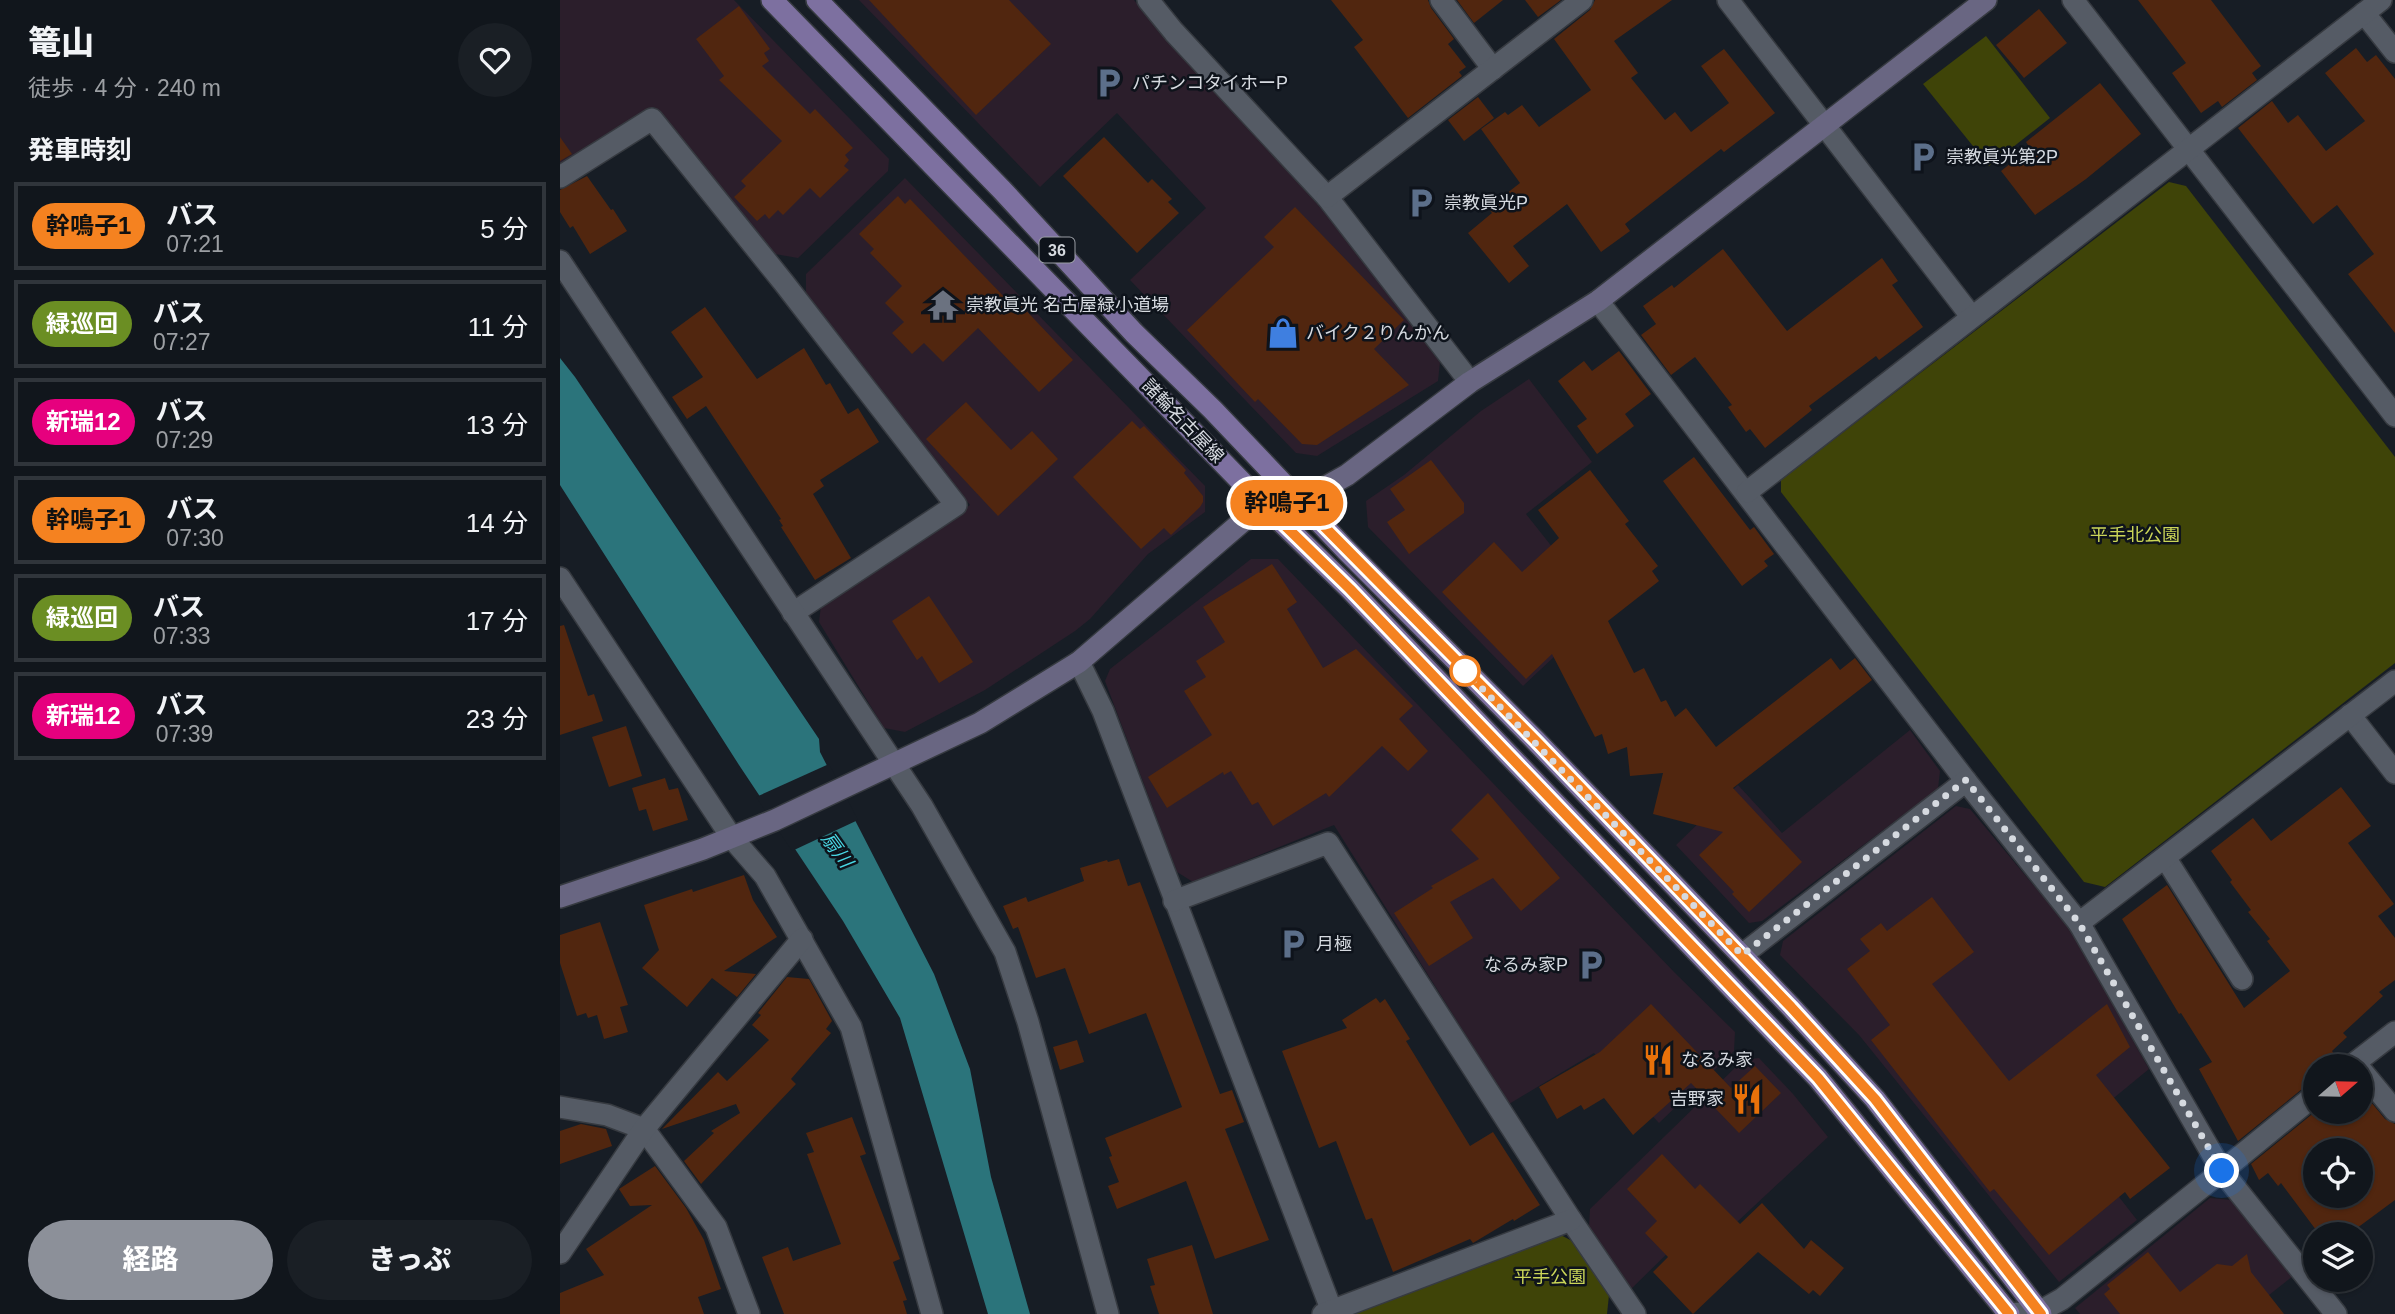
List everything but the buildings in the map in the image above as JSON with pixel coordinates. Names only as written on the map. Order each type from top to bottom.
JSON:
[{"type":"main road","name":"諸輪名古屋線","points":[[772,0],[1268,509],[1350,589],[1818,1078],[2009,1314]]},
{"type":"main road","name":"諸輪名古屋線","points":[[817,0],[1002,190],[1134,333],[1213,410],[1742,955],[1875,1099],[2040,1313]]},
{"type":"street","points":[[1148,0],[1174,32],[1327,197],[1470,383]]},
{"type":"street","points":[[1441,0],[1493,69]]},
{"type":"street","points":[[1327,197],[1582,0]]},
{"type":"street","points":[[1728,0],[1971,316]]},
{"type":"street","points":[[560,897],[732,838],[775,820],[981,723],[1079,662],[1243,521],[1347,475],[1470,383],[1598,301],[1986,0]]},
{"type":"street","points":[[2073,0],[2395,416]]},
{"type":"street","points":[[1747,492],[2381,0]]},
{"type":"street","points":[[2364,13],[2395,52]]},
{"type":"street","points":[[560,177],[652,119],[784,283],[956,505],[793,613]]},
{"type":"street","points":[[560,261],[922,806],[1005,952],[1032,1035],[1108,1314]]},
{"type":"street","points":[[1598,301],[2079,923],[2222,1171],[2336,1314]]},
{"type":"street","points":[[563,588],[732,838],[765,876],[851,1027],[932,1314]]},
{"type":"street","points":[[1079,662],[1103,711],[1330,1313],[1571,1220]]},
{"type":"street","points":[[2079,923],[2395,681]]},
{"type":"street","points":[[2350,715],[2395,773]]},
{"type":"street","points":[[1742,955],[1966,780]]},
{"type":"street","points":[[1174,901],[1328,843],[1631,1313]]},
{"type":"street","points":[[2166,859],[2242,979]]},
{"type":"street","points":[[560,1253],[644,1129],[802,939]]},
{"type":"street","points":[[2370,1054],[2395,1032]]},
{"type":"street","points":[[2373,1086],[2395,1111]]},
{"type":"street","points":[[2009,1314],[2040,1313],[2062,1299],[2303,1105]]},
{"type":"street","points":[[560,1107],[607,1115],[644,1129],[716,1227],[749,1314]]},
{"type":"shaded area","points":[[560,0],[734,0],[889,159],[888,171],[798,258],[769,253],[654,107],[560,169]]},
{"type":"shaded area","points":[[859,0],[1134,0],[1159,31],[1323,210],[1440,362],[1438,381],[1317,456],[1296,453],[1130,280],[1206,208],[1117,113],[1040,187]]},
{"type":"shaded area","points":[[905,178],[1205,486],[1205,512],[1148,554],[1090,619],[1075,631],[985,690],[905,732],[884,728],[819,622],[821,605],[970,505],[806,298],[806,274]]},
{"type":"shaded area","points":[[1529,379],[1592,462],[1526,514],[1603,611],[1523,686],[1368,527],[1366,501],[1404,475],[1481,411]]},
{"type":"shaded area","points":[[1251,559],[1278,559],[1675,973],[1735,1032],[1734,1051],[1659,1123],[1594,1053],[1509,1104],[1334,825],[1193,882],[1177,872],[1105,681],[1110,669]]},
{"type":"shaded area","points":[[1910,730],[1940,771],[1938,789],[1762,921],[1749,923],[1676,845],[1738,785],[1782,833]]},
{"type":"shaded area","points":[[1956,806],[1970,809],[2071,930],[2149,1069],[2070,1134],[2137,1220],[2059,1282],[1859,1035],[1780,955],[1783,941]]},
{"type":"shaded area","points":[[1759,1058],[1828,1137],[1737,1222],[1718,1204],[1630,1290],[1589,1226],[1590,1209],[1743,1060]]},
{"type":"shaded area","points":[[2210,1198],[2232,1200],[2293,1276],[2245,1314],[2080,1314],[2075,1308]]},
{"type":"green space","points":[[1986,36],[2050,118],[1989,166],[1923,84]]},
{"type":"green space","name":"平手北公園","points":[[2169,182],[2186,186],[2395,457],[2395,663],[2105,887],[2084,882],[1781,492],[1781,480]]},
{"type":"green space","name":"平手公園","points":[[1557,1233],[1572,1241],[1609,1295],[1607,1314],[1354,1314],[1357,1309]]},
{"type":"water","name":"扇川","points":[[560,358],[819,739],[820,752],[934,974],[970,1069],[991,1177],[1030,1314],[988,1314],[900,1018],[843,921],[739,765],[560,485]]},
{"type":"pier","points":[[829,764],[858,820],[792,851],[756,797]]},
{"type":"bus line","name":"幹鳴子1","points":[[2009,1314],[1818,1078],[1350,589],[1268,509],[1297,499],[1742,955],[1875,1099],[2041,1314]]},
{"type":"place","name":"パチンコタイホーP","points":[[1109,83]]},
{"type":"place","name":"崇教眞光第2P","points":[[1923,157]]},
{"type":"place","name":"崇教眞光P","points":[[1421,203]]},
{"type":"place","name":"崇教眞光 名古屋緑小道場","points":[[943,305]]},
{"type":"place","name":"バイク２りんかん","points":[[1283,333]]},
{"type":"place","name":"月極","points":[[1293,944]]},
{"type":"place","name":"なるみ家P","points":[[1591,965]]},
{"type":"place","name":"なるみ家","points":[[1658,1060]]},
{"type":"place","name":"吉野家","points":[[1747,1099]]},
{"type":"route","points":[[1465,671],[1742,955],[1966,780],[2079,923],[2222,1171]]}]
